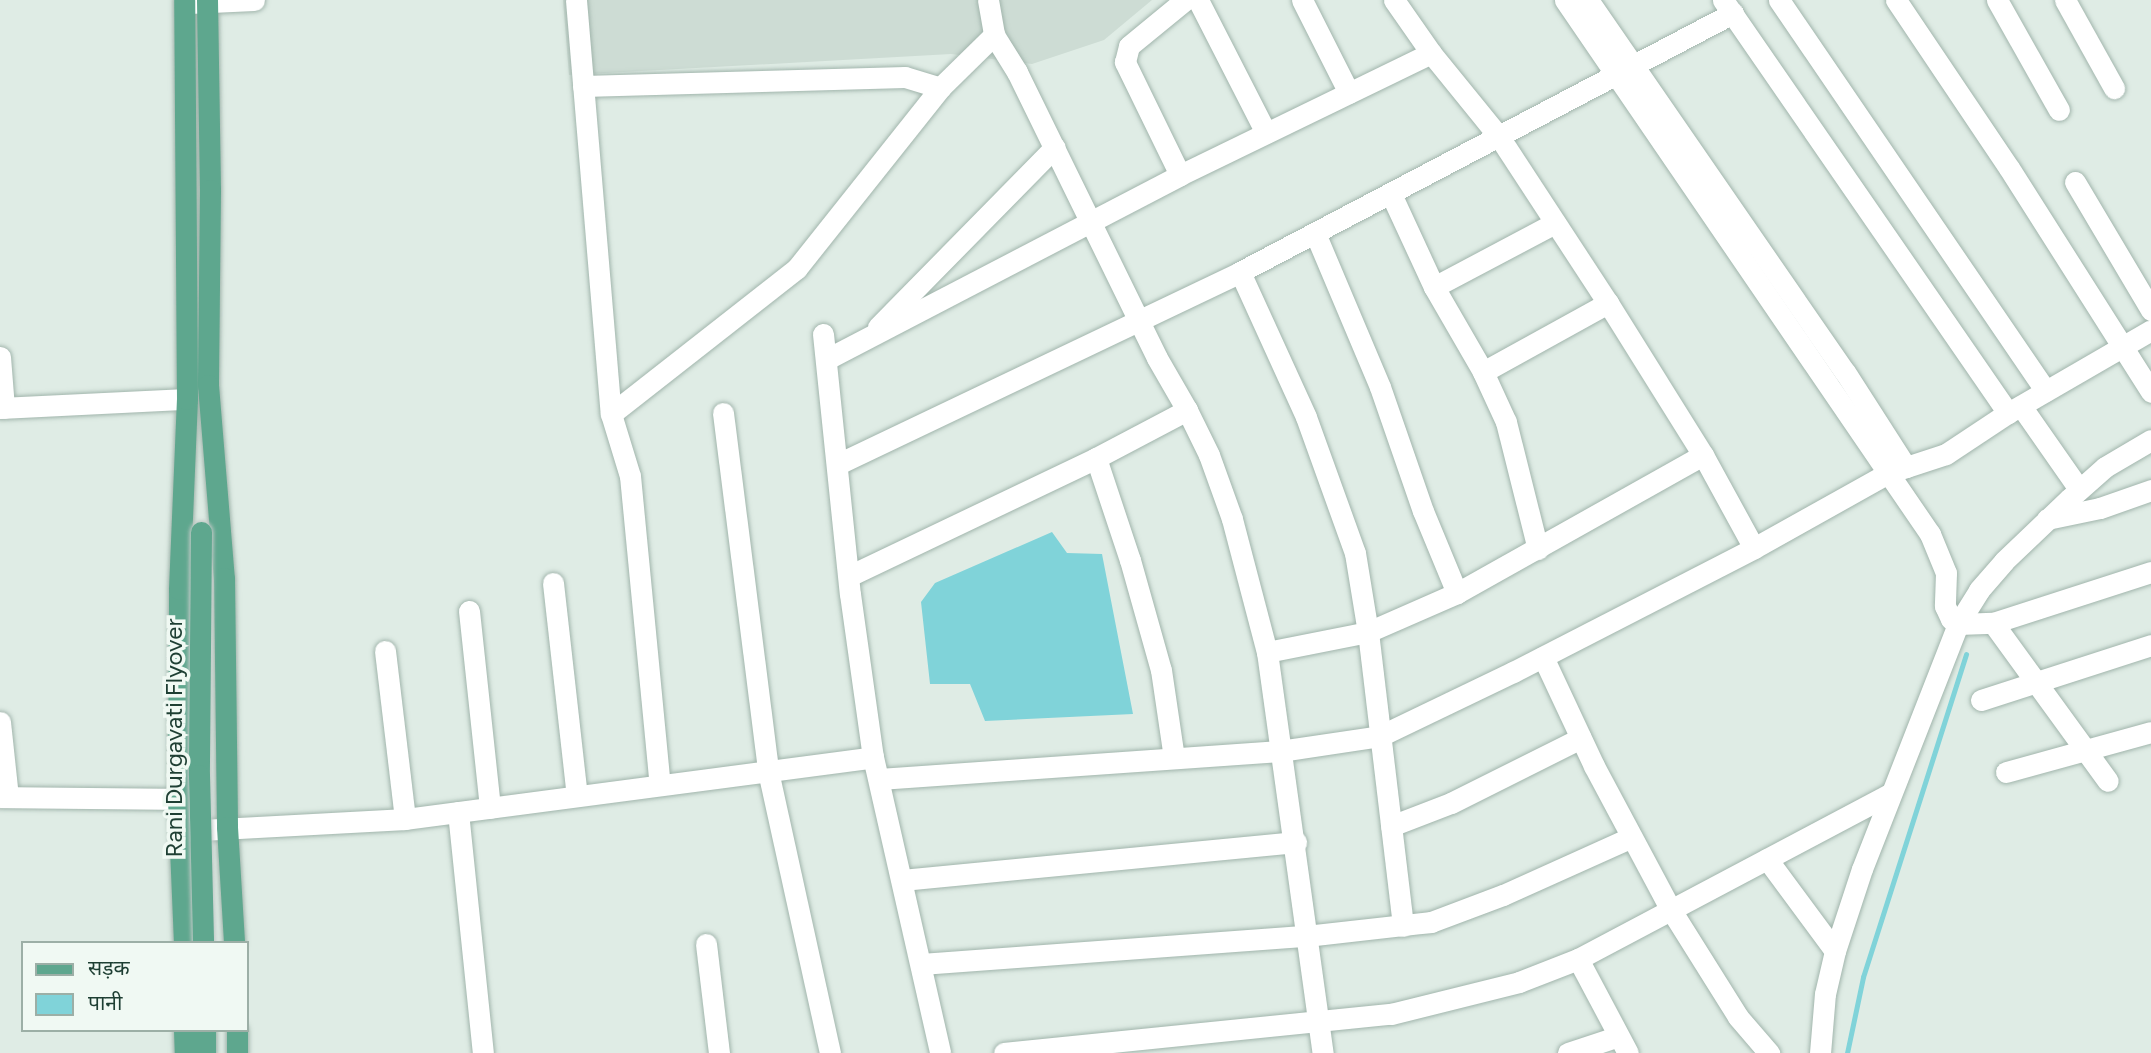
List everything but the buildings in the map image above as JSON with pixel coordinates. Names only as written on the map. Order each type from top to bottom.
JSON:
[{"type":"main road","points":[[184,1],[187,399],[178,799],[184,941]]},
{"type":"main road","points":[[207,2],[210,190],[208,385],[224,578],[227,827],[234,941]]},
{"type":"main road","name":"Rani Durgavati Flyover","points":[[184,479],[201,532],[199,775],[203,941]]},
{"type":"main road","name":"Rani Durgavati Flyover","points":[[201,532],[217,488]]},
{"type":"main road","points":[[184,1032],[185,1053]]},
{"type":"main road","points":[[205,1032],[205,1053]]},
{"type":"main road","points":[[237,1032],[237,1053]]},
{"type":"street","points":[[184,1],[254,0]]},
{"type":"street","points":[[576,0],[611,414],[630,476],[660,785]]},
{"type":"street","points":[[988,0],[994,35],[1017,72],[1138,318],[1187,410],[1209,455],[1232,519],[1267,652],[1296,842],[1323,1053]]},
{"type":"street","points":[[1180,175],[1125,62],[1129,46],[1185,0]]},
{"type":"street","points":[[1198,0],[1266,133]]},
{"type":"street","points":[[1302,0],[1349,93]]},
{"type":"street","points":[[1394,0],[1431,53],[1500,138],[1703,455],[1754,548]]},
{"type":"street","points":[[1565,0],[1624,70],[1897,470],[1940,554],[1946,573],[1947,614],[1958,624],[1993,623],[2151,572]]},
{"type":"street","points":[[1588,0],[1624,70]]},
{"type":"street","points":[[1779,0],[2046,391]]},
{"type":"street","points":[[1896,0],[2009,168],[2151,392]]},
{"type":"street","points":[[1997,0],[2059,110]]},
{"type":"street","points":[[2065,0],[2114,89]]},
{"type":"street","points":[[838,464],[1138,318],[1240,272],[1500,138],[1624,70],[1728,6],[2015,410],[2079,489]]},
{"type":"street","points":[[611,414],[797,268],[940,88],[994,35]]},
{"type":"street","points":[[827,359],[1180,175],[1431,53]]},
{"type":"street","points":[[583,86],[905,77],[940,88]]},
{"type":"street","points":[[864,340],[1055,148]]},
{"type":"street","points":[[2075,182],[2151,310]]},
{"type":"street","points":[[1391,194],[1434,287],[1483,372],[1506,422],[1538,548]]},
{"type":"street","points":[[1434,287],[1555,223]]},
{"type":"street","points":[[1315,233],[1380,387],[1423,511],[1457,593]]},
{"type":"street","points":[[1240,272],[1306,417],[1337,498],[1354,554],[1368,632],[1403,926]]},
{"type":"street","points":[[1483,372],[1608,303]]},
{"type":"street","points":[[878,779],[1280,751],[1380,736],[1543,657],[1754,548],[1897,470],[1946,454],[2120,346],[2151,330]]},
{"type":"street","points":[[823,334],[849,576],[873,757],[940,1053]]},
{"type":"street","points":[[0,357],[2,408],[187,399]]},
{"type":"street","points":[[849,576],[1096,458],[1187,410]]},
{"type":"street","points":[[723,413],[768,771],[831,1053]]},
{"type":"street","points":[[1820,1053],[1825,993],[1835,951],[1890,794],[1958,624],[1979,590],[2047,519],[2105,467],[2151,440]]},
{"type":"street","points":[[1267,652],[1368,632],[1457,593],[1703,455]]},
{"type":"street","points":[[1096,458],[1130,560],[1161,670],[1174,758]]},
{"type":"street","points":[[2047,519],[2100,508],[2151,490]]},
{"type":"street","points":[[553,583],[577,796]]},
{"type":"street","points":[[469,611],[490,808]]},
{"type":"street","points":[[1993,623],[2108,780]]},
{"type":"street","points":[[1981,700],[2151,645]]},
{"type":"street","points":[[385,651],[405,819]]},
{"type":"street","points":[[1543,657],[1581,738],[1671,910],[1738,1017],[1769,1053]]},
{"type":"street","points":[[0,722],[4,797],[178,799]]},
{"type":"street","points":[[2006,772],[2151,732]]},
{"type":"street","points":[[1391,826],[1461,798],[1581,738]]},
{"type":"street","points":[[178,831],[405,819],[873,757]]},
{"type":"street","points":[[1004,1053],[1391,1014],[1519,982],[1578,959],[1890,794]]},
{"type":"street","points":[[458,812],[483,1053]]},
{"type":"street","points":[[920,964],[1306,936],[1431,922],[1503,895],[1632,837]]},
{"type":"street","points":[[902,880],[1296,842]]},
{"type":"street","points":[[1767,859],[1835,951]]},
{"type":"street","points":[[706,944],[719,1053]]},
{"type":"street","points":[[1568,1053],[1622,1045],[1578,959]]},
{"type":"shaded area","points":[[563,0],[1152,0],[1104,40],[1032,64],[951,54],[569,75]]},
{"type":"water","points":[[1052,532],[1067,553],[1102,554],[1133,714],[985,721],[970,684],[930,684],[921,602],[935,583]]},
{"type":"waterway","points":[[1847,1053],[1863,977],[1966,654]]}]
